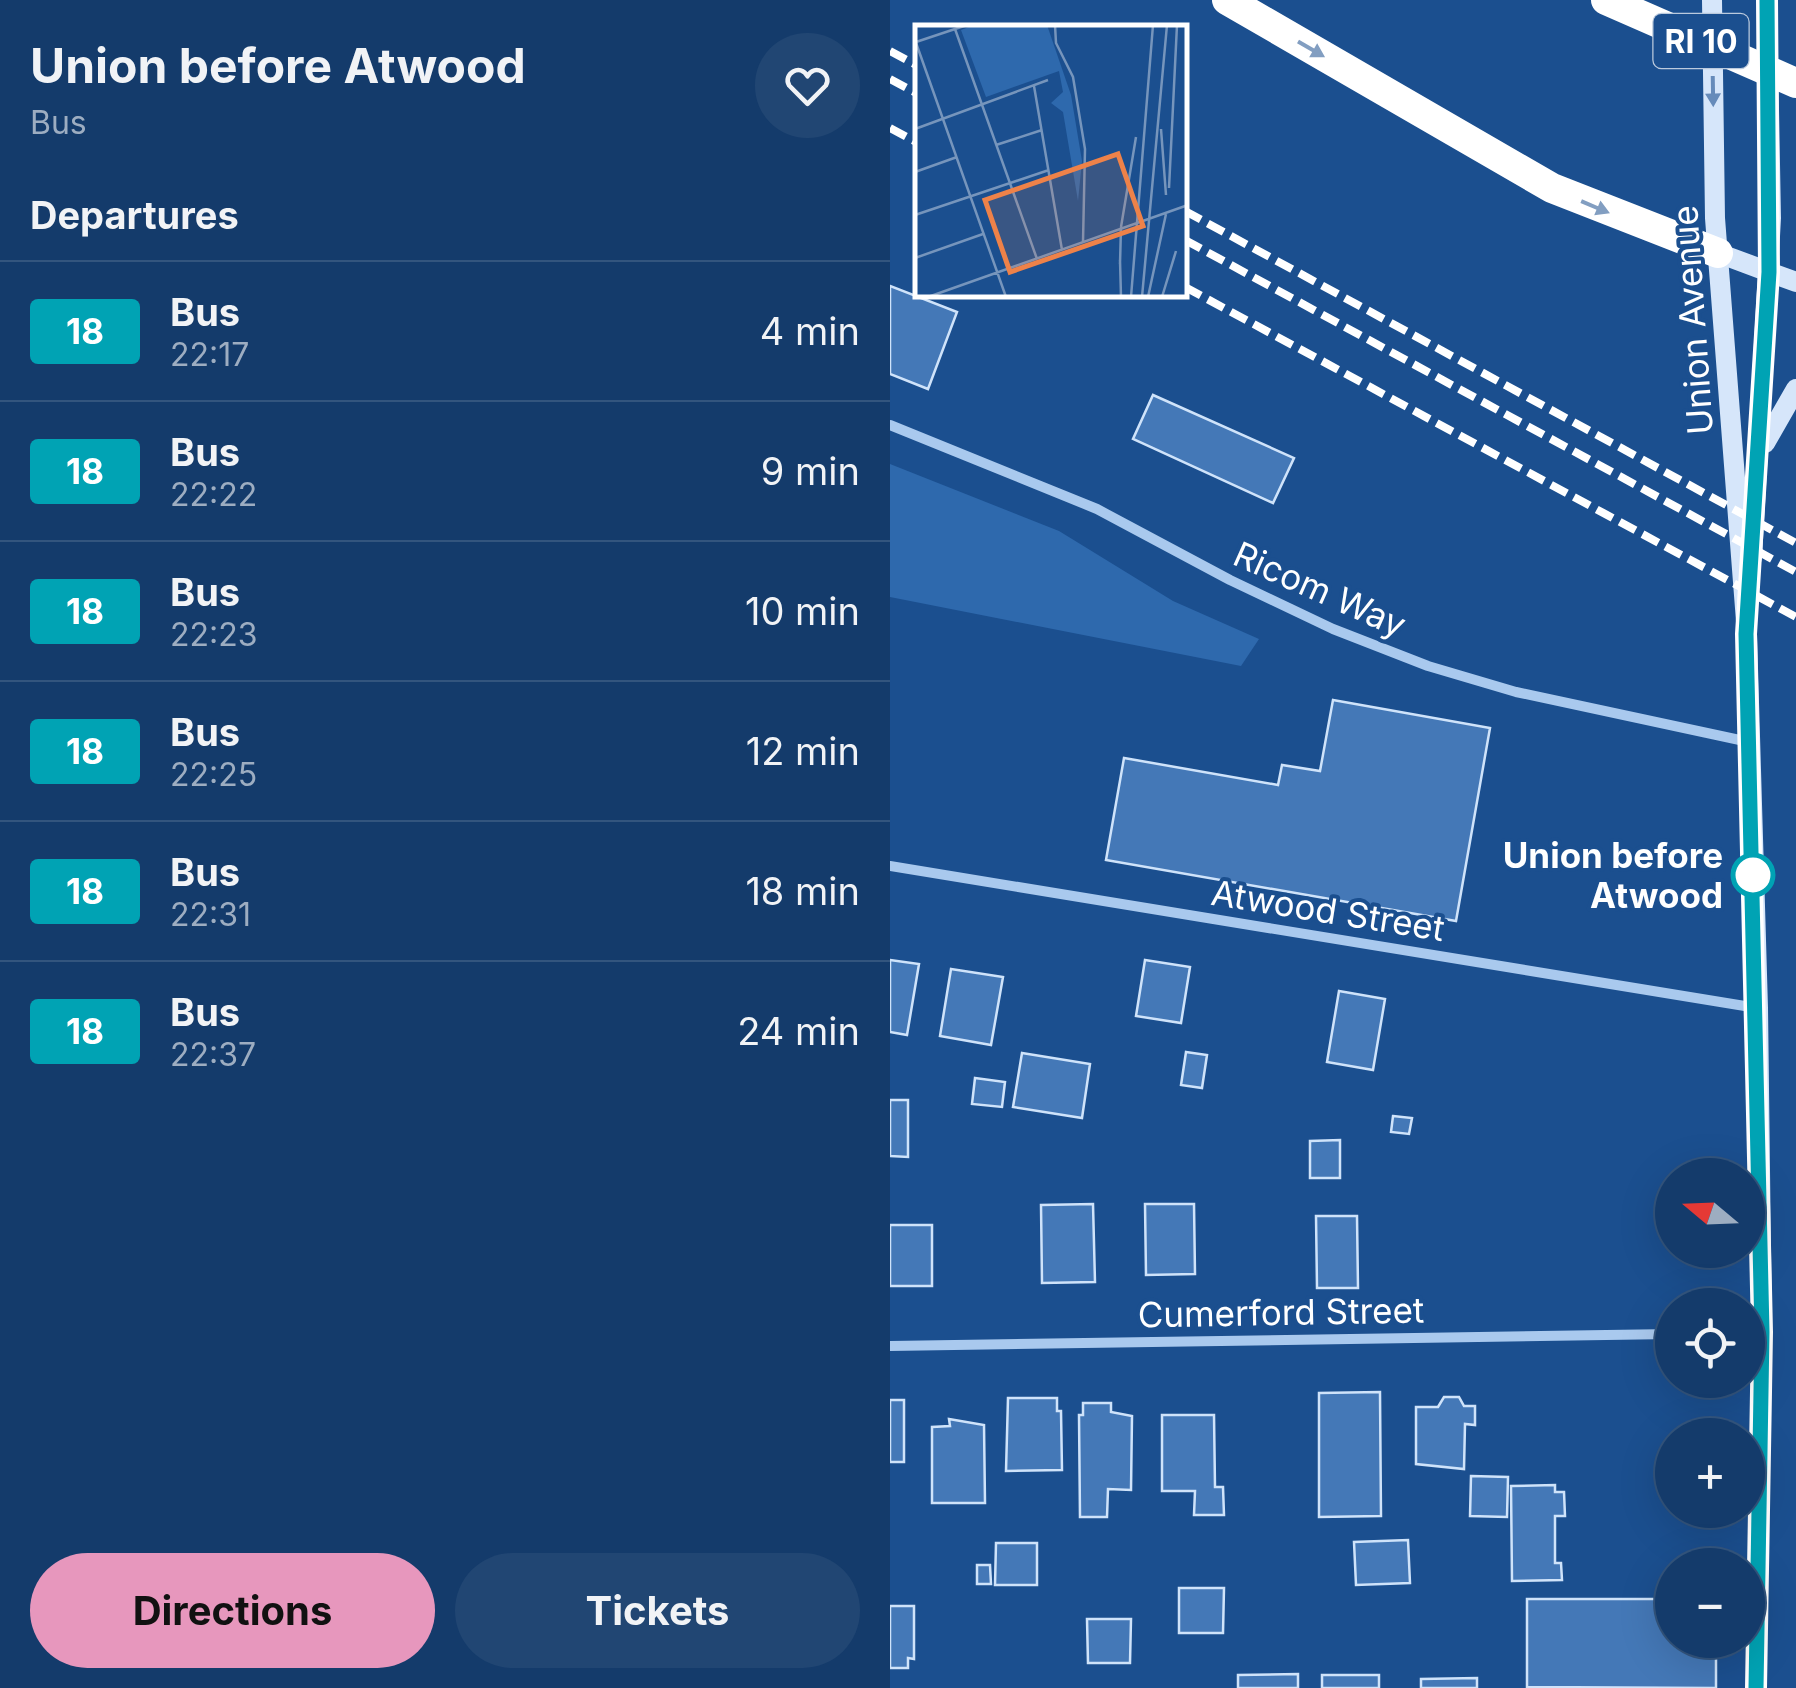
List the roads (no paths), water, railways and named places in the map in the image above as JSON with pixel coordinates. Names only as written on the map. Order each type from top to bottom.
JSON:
[{"type":"highway","points":[[1227,0],[1552,188],[1718,254]]},
{"type":"highway","name":"RI 10","points":[[1606,0],[1796,83]]},
{"type":"main road","name":"Union Avenue","points":[[1712,0],[1714,181],[1746,634],[1758,1008],[1755,1288]]},
{"type":"main road","name":"Union Avenue","points":[[1746,634],[1769,272],[1767,0]]},
{"type":"main road","points":[[1718,254],[1796,282]]},
{"type":"main road","points":[[1758,464],[1770,429],[1796,389]]},
{"type":"main road","name":"Union Avenue","points":[[1755,1398],[1756,1688]]},
{"type":"street","name":"Ricom Way","points":[[890,426],[1097,509],[1247,588],[1428,666],[1516,692],[1749,742]]},
{"type":"street","name":"Atwood Street","points":[[890,866],[1758,1008]]},
{"type":"street","name":"Cumerford Street","points":[[890,1346],[1655,1334]]},
{"type":"railway","points":[[890,51],[915,64]]},
{"type":"railway","points":[[890,79],[915,92]]},
{"type":"railway","points":[[890,128],[915,141]]},
{"type":"railway","points":[[1188,213],[1796,543]]},
{"type":"railway","points":[[1188,242],[1796,572]]},
{"type":"railway","points":[[1188,289],[1796,617]]},
{"type":"place","name":"Union before Atwood","points":[[1753,875]]}]
